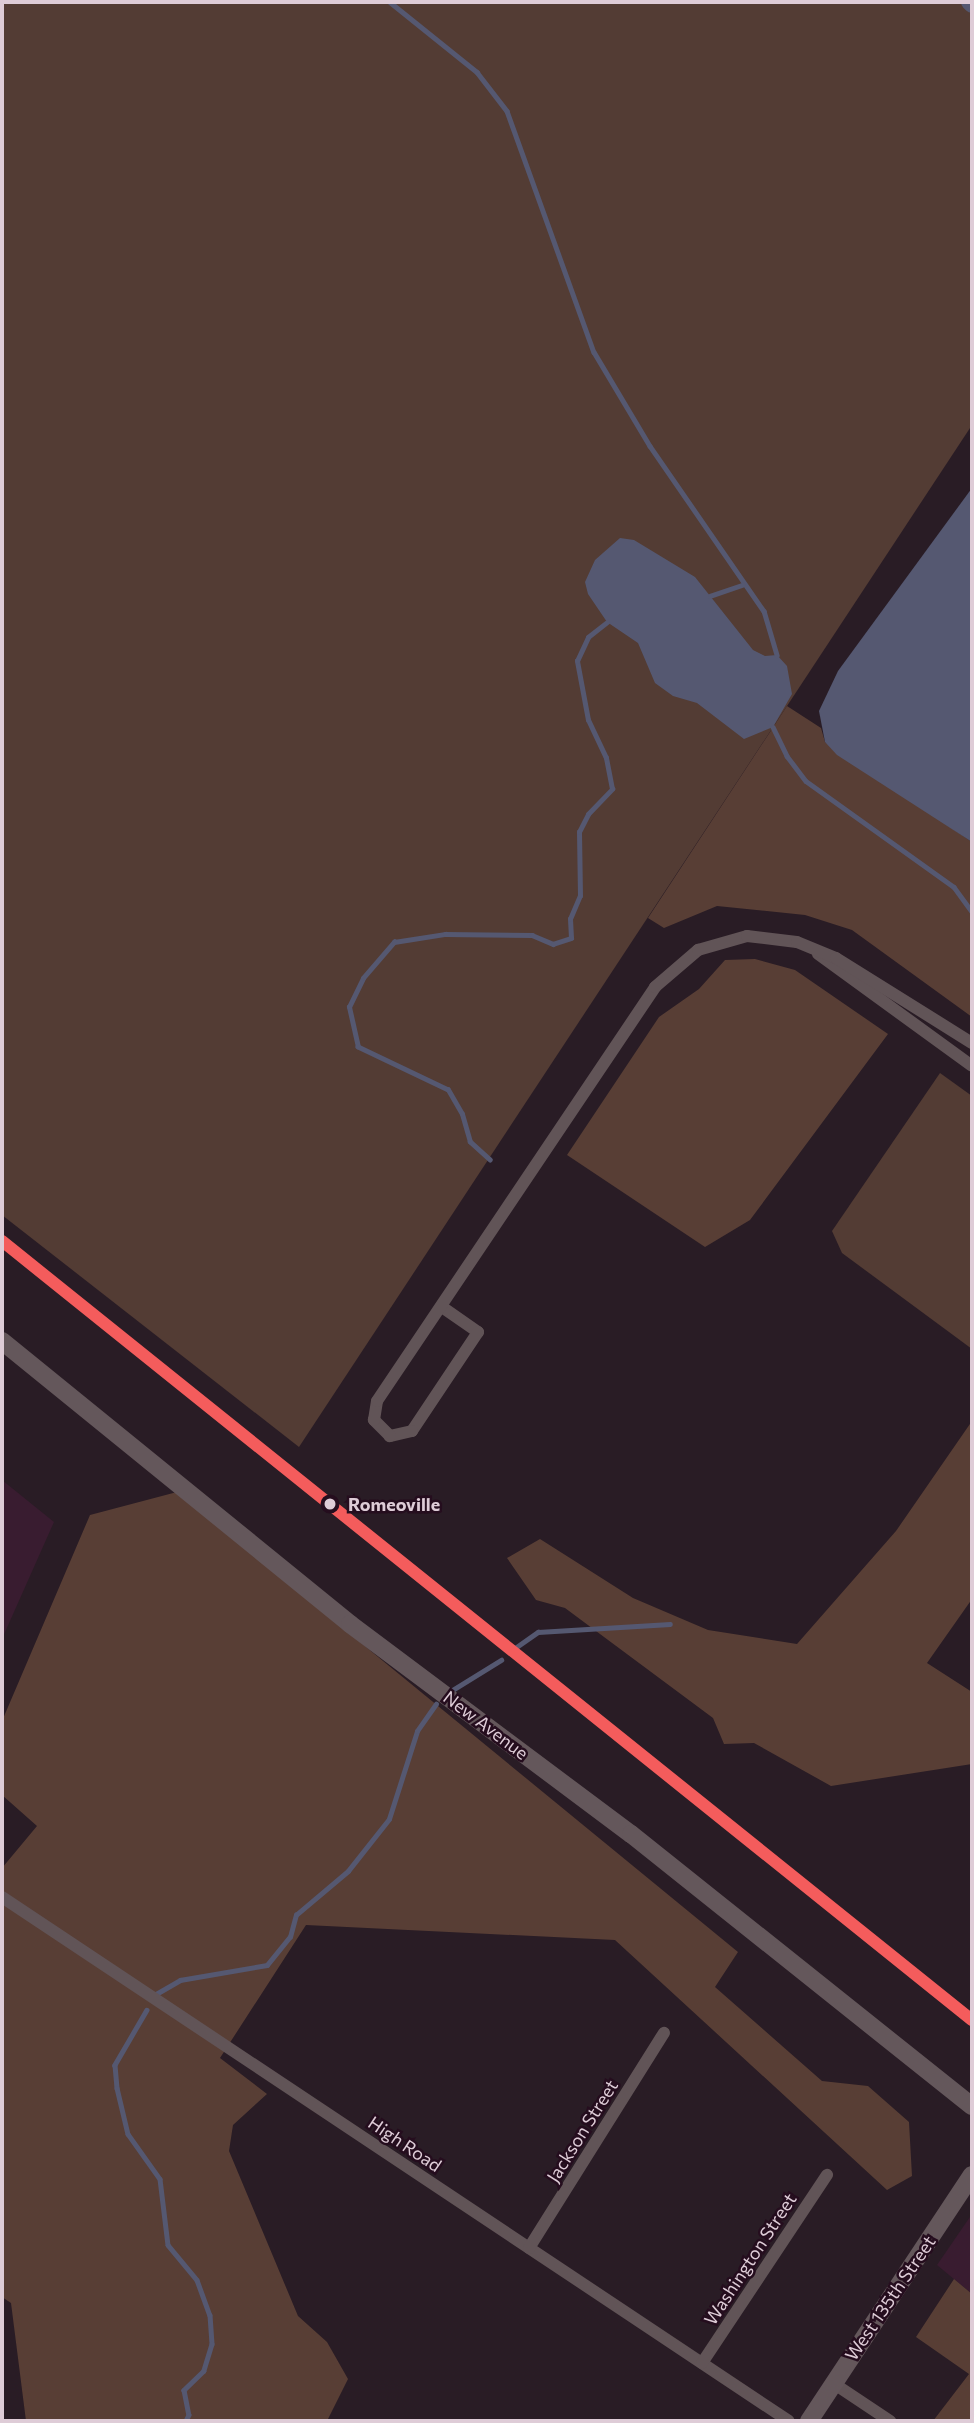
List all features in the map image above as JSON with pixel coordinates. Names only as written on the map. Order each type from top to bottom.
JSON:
[{"type":"main road","name":"New Avenue","points":[[2,1341],[350,1623],[631,1834],[972,2106]]},
{"type":"main road","name":"West 135th Street","points":[[809,2421],[972,2175]]},
{"type":"street","points":[[442,1307],[478,1332],[412,1431],[390,1436],[374,1420],[377,1401],[668,972],[698,950],[747,936],[779,937],[836,958],[972,1044]]},
{"type":"street","points":[[815,951],[972,1066]]},
{"type":"street","name":"High Road","points":[[2,1897],[789,2421]]},
{"type":"street","name":"Jackson Street","points":[[529,2248],[664,2033]]},
{"type":"street","name":"Washington Street","points":[[702,2363],[827,2175]]},
{"type":"street","points":[[833,2383],[890,2421]]},
{"type":"shaded area","points":[[2,2],[972,2],[972,425],[299,1447],[2,1215]]},
{"type":"shaded area","points":[[787,706],[821,728],[825,742],[972,842],[972,1017],[852,930],[805,915],[717,906],[664,928],[648,918]]},
{"type":"shaded area","points":[[755,959],[795,970],[888,1034],[750,1220],[705,1247],[567,1155],[659,1017],[699,989],[725,960]]},
{"type":"shaded area","points":[[940,1073],[972,1096],[972,1349],[842,1253],[832,1231]]},
{"type":"shaded area","points":[[972,1421],[972,1599],[927,1663],[972,1692],[972,1764],[831,1786],[754,1743],[724,1744],[713,1718],[565,1608],[536,1600],[507,1558],[540,1539],[633,1598],[708,1630],[797,1644],[896,1531]]},
{"type":"shaded area","points":[[2,1480],[54,1522],[2,1639]]},
{"type":"shaded area","points":[[177,1492],[738,1952],[715,1987],[822,2081],[868,2086],[909,2122],[912,2176],[887,2190],[615,1940],[306,1925],[220,2058],[267,2094],[233,2125],[229,2151],[298,2316],[327,2342],[348,2379],[327,2421],[26,2421],[11,2303],[2,2297],[2,1868],[37,1826],[2,1795],[2,1721],[90,1515]]},
{"type":"shaded area","points":[[972,2214],[972,2294],[937,2265]]},
{"type":"shaded area","points":[[954,2279],[972,2294],[972,2421],[933,2421],[969,2374],[916,2337]]},
{"type":"water","points":[[972,488],[972,842],[837,755],[825,742],[819,711],[838,671]]},
{"type":"water","points":[[620,538],[634,540],[695,577],[753,650],[765,656],[777,655],[787,666],[792,694],[773,727],[744,739],[697,703],[673,696],[655,683],[638,643],[607,622],[588,594],[585,582],[595,560]]},
{"type":"waterway","points":[[390,2],[477,72],[507,111],[594,352],[650,446],[764,611],[777,655]]},
{"type":"waterway","points":[[969,2],[972,5]]},
{"type":"waterway","points":[[710,596],[742,585]]},
{"type":"waterway","points":[[490,1160],[470,1142],[462,1114],[448,1090],[358,1047],[349,1007],[363,978],[394,942],[445,934],[532,935],[553,944],[571,938],[570,919],[580,896],[579,832],[588,814],[612,789],[606,758],[588,720],[577,661],[588,637],[607,622]]},
{"type":"waterway","points":[[773,727],[787,756],[806,781],[954,887],[972,912]]},
{"type":"waterway","points":[[515,1648],[538,1632],[670,1624]]},
{"type":"waterway","points":[[451,1691],[501,1660]]},
{"type":"waterway","points":[[156,1994],[180,1980],[267,1965],[290,1937],[296,1915],[348,1871],[389,1819],[417,1731],[436,1704]]},
{"type":"waterway","points":[[147,2010],[115,2065],[117,2088],[128,2134],[160,2179],[168,2245],[197,2280],[210,2315],[212,2344],[204,2371],[184,2390],[189,2415],[186,2421]]},
{"type":"transit line","points":[[2,1241],[972,2020]]},
{"type":"place","name":"Romeoville","points":[[330,1504]]}]
